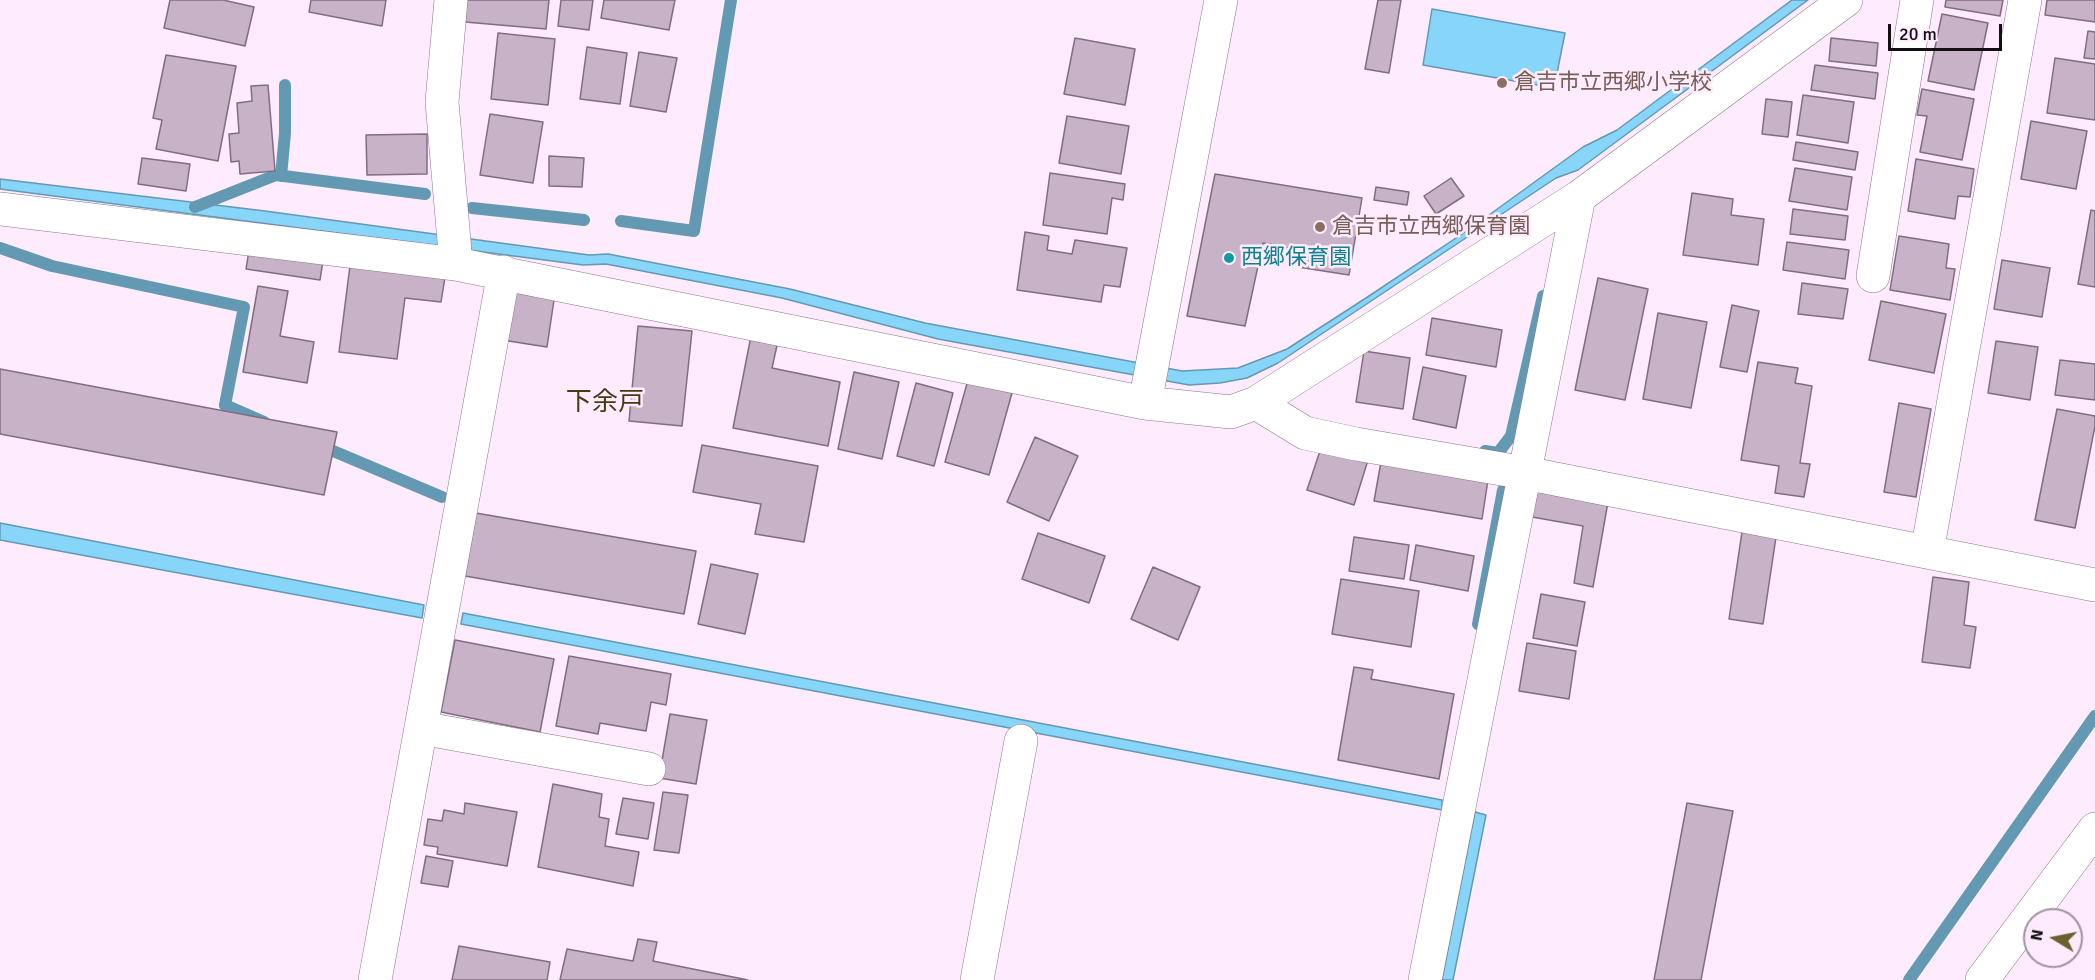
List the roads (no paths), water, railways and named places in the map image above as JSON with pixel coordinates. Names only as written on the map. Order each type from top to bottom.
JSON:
[{"type":"street","points":[[451,0],[442,102],[456,264]]},
{"type":"street","points":[[1145,403],[1221,0]]},
{"type":"street","points":[[0,209],[456,264],[1145,403],[1231,412],[1256,403],[1343,345],[1579,197],[1846,0]]},
{"type":"street","points":[[1874,276],[1917,0]]},
{"type":"street","points":[[1927,552],[2025,0]]},
{"type":"street","points":[[1425,980],[1579,197]]},
{"type":"street","points":[[375,980],[504,272]]},
{"type":"street","points":[[1256,403],[1305,433],[1525,473],[2095,585]]},
{"type":"street","points":[[421,728],[649,769]]},
{"type":"street","points":[[977,980],[1021,741]]},
{"type":"street","points":[[1982,980],[2095,829]]},
{"type":"water","points":[[1792,0],[1808,0],[1578,170],[1556,178],[1278,363],[1247,378],[1220,383],[1189,385],[938,339],[782,298],[606,264],[583,265],[0,189],[0,179],[265,211],[589,255],[608,254],[790,289],[925,323],[1182,371],[1238,368],[1287,349],[1366,298],[1471,228],[1583,147],[1617,130]]},
{"type":"water","points":[[1432,9],[1565,33],[1554,88],[1423,65]]},
{"type":"water","points":[[0,523],[424,605],[422,618],[0,540]]},
{"type":"water","points":[[463,613],[1442,800],[1442,810],[461,624]]},
{"type":"water","points":[[1475,812],[1486,815],[1453,980],[1442,980]]},
{"type":"waterway","points":[[621,221],[694,231],[731,0]]},
{"type":"waterway","points":[[281,176],[285,133],[285,85]]},
{"type":"waterway","points":[[195,207],[276,175],[425,194]]},
{"type":"waterway","points":[[472,208],[584,220]]},
{"type":"waterway","points":[[0,248],[52,266],[244,307],[225,405],[264,422]]},
{"type":"waterway","points":[[1485,451],[1498,453],[1511,436],[1543,296]]},
{"type":"waterway","points":[[319,445],[442,497]]},
{"type":"waterway","points":[[1478,624],[1503,490]]},
{"type":"waterway","points":[[1909,980],[2095,716]]},
{"type":"place","name":"倉吉市立西郷小学校","points":[[1502,83]]},
{"type":"place","name":"倉吉市立西郷保育園","points":[[1320,227]]},
{"type":"place","name":"西郷保育園","points":[[1229,258]]},
{"type":"district","name":"下余戸","points":[[605,403]]}]
